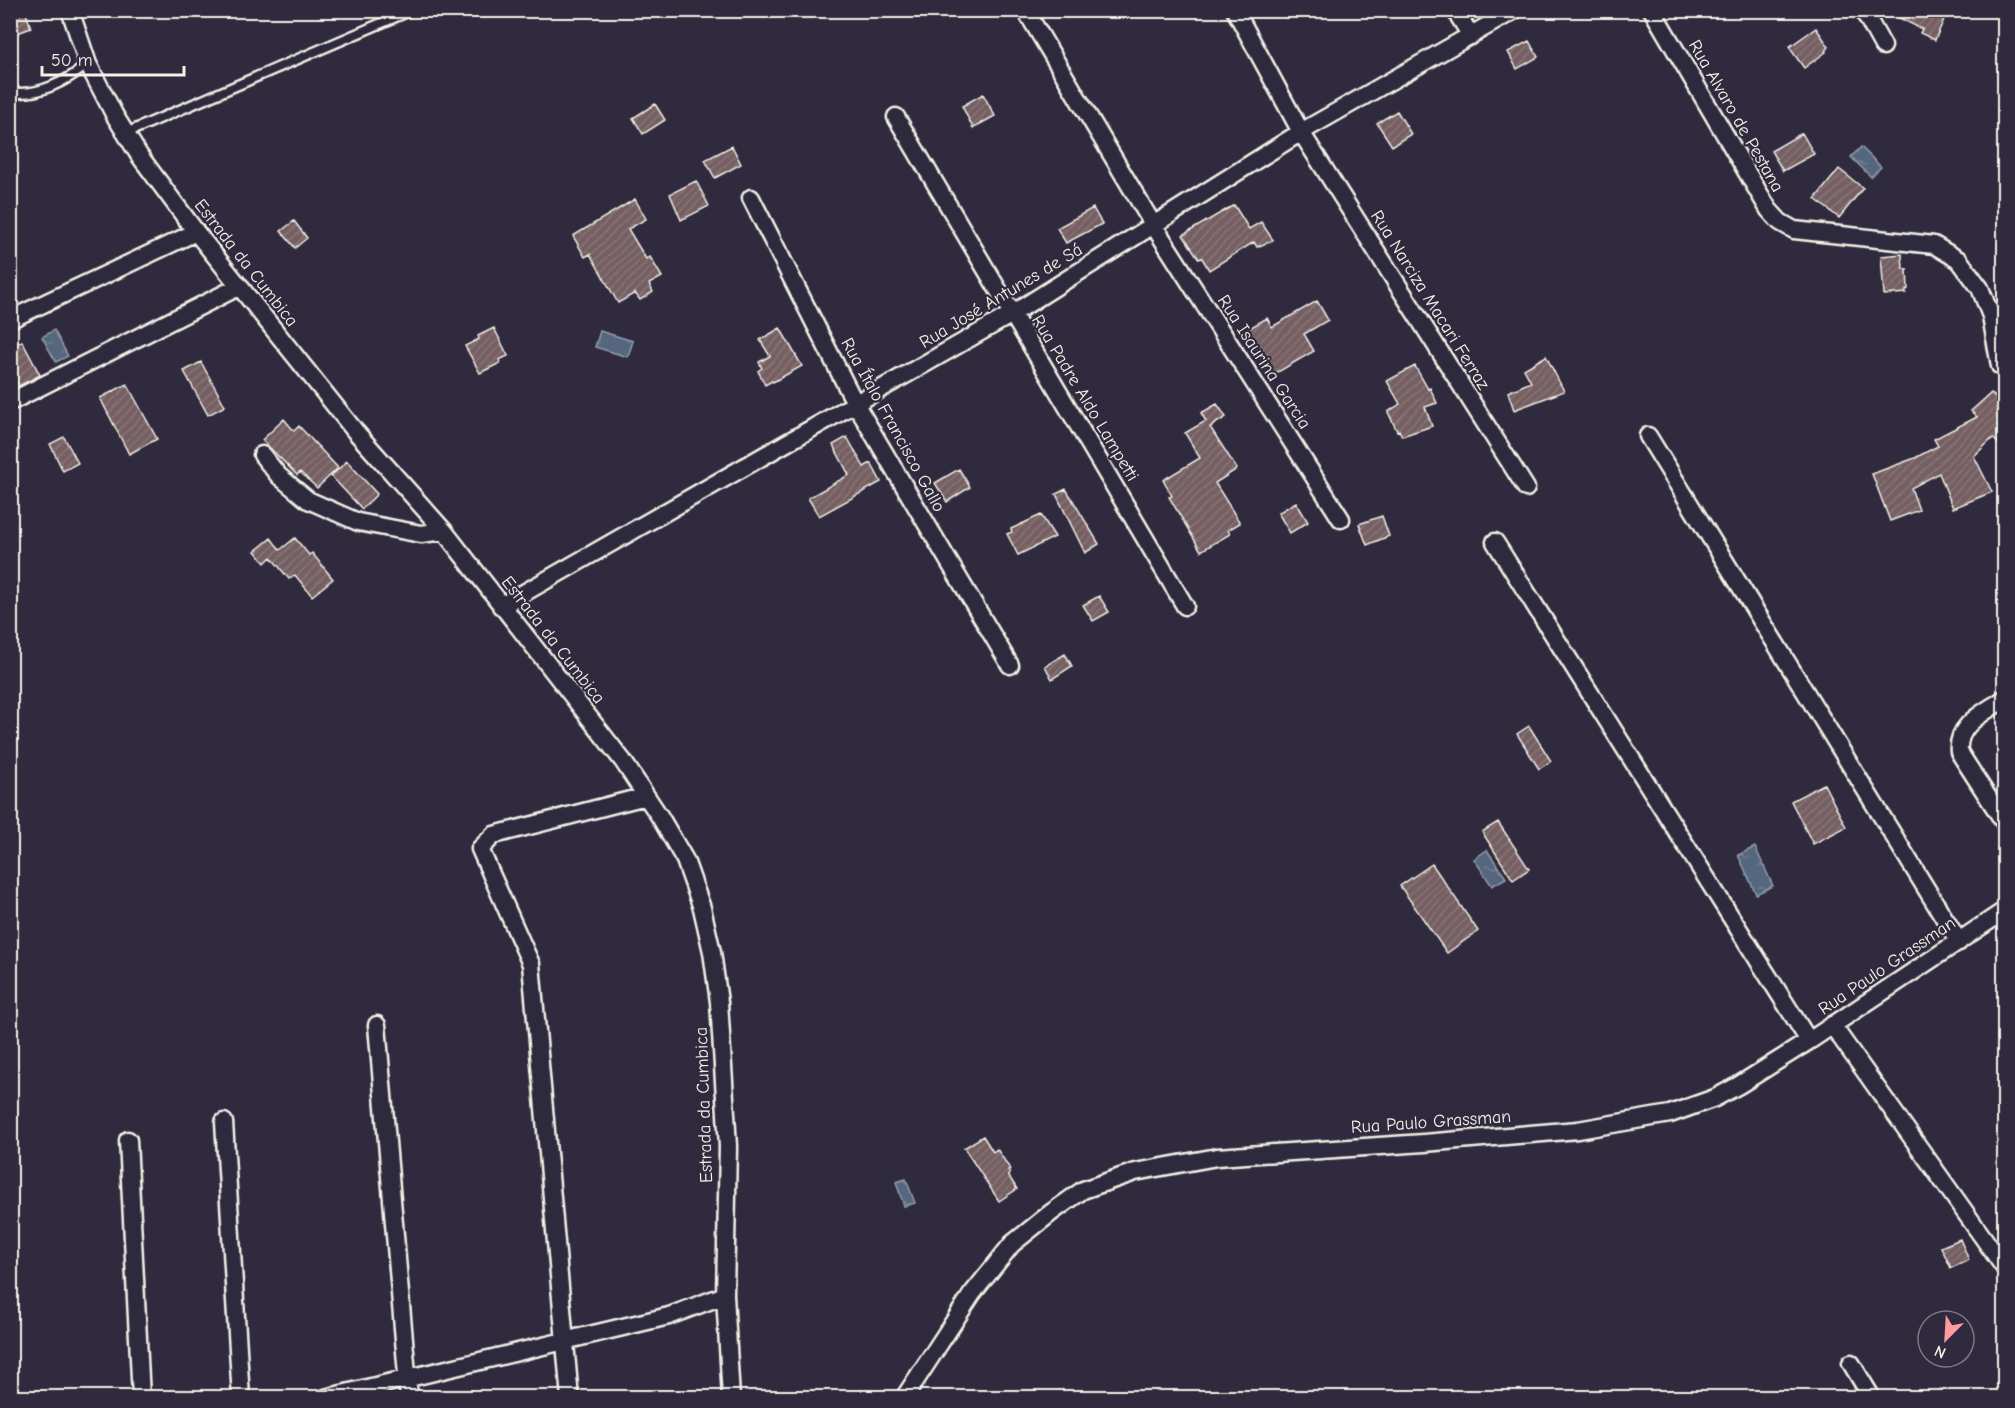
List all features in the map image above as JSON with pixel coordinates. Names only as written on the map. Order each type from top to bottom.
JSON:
[{"type":"street","name":"Estrada da Cumbica","points":[[70,10],[88,64],[139,155],[196,232],[355,431],[444,531],[623,761],[685,860],[702,908],[720,1002],[728,1146],[725,1295],[731,1398]]},
{"type":"street","name":"Rua Narciza Macari Ferraz","points":[[1235,10],[1300,132],[1526,488]]},
{"type":"street","points":[[1455,10],[1471,36]]},
{"type":"street","name":"Rua José Antunes de Sá","points":[[501,606],[1012,314],[1300,132],[1515,10]]},
{"type":"street","name":"Rua Alvaro de Pestana","points":[[1652,10],[1768,210],[1780,222],[1794,230],[1934,245],[1959,260],[1980,288],[1991,316],[2000,366]]},
{"type":"street","points":[[1863,10],[1883,46]]},
{"type":"street","name":"Rua Isaurina Garcia","points":[[1029,16],[1154,226],[1341,519]]},
{"type":"street","name":"Rua Padre Aldo Lampetti","points":[[896,117],[1185,606]]},
{"type":"street","name":"Rua Ítalo Francisco Gallo","points":[[751,198],[855,403],[1010,665]]},
{"type":"street","points":[[11,319],[196,232]]},
{"type":"street","points":[[10,402],[240,286]]},
{"type":"street","points":[[1648,436],[1959,942]]},
{"type":"street","points":[[262,455],[279,476],[308,500],[358,522],[421,534],[444,531]]},
{"type":"street","points":[[1496,542],[1809,1041]]},
{"type":"street","points":[[2004,699],[1972,721],[1958,740],[1959,752],[2004,822]]},
{"type":"street","points":[[570,1398],[531,964],[480,849],[494,835],[646,796]]},
{"type":"street","name":"Rua Paulo Grassman","points":[[904,1398],[972,1294],[1012,1244],[1083,1190],[1135,1172],[1217,1157],[1566,1131],[1670,1114],[1715,1098],[1809,1041],[2004,911]]},
{"type":"street","points":[[377,1025],[409,1398]]},
{"type":"street","points":[[1832,1026],[2004,1267]]},
{"type":"street","points":[[224,1122],[241,1398]]},
{"type":"street","points":[[128,1140],[141,1398]]},
{"type":"street","points":[[325,1398],[669,1316],[725,1295]]},
{"type":"street","points":[[1851,1363],[1872,1398]]},
{"type":"lane","points":[[126,133],[412,10]]},
{"type":"lane","points":[[10,92],[26,94],[40,91],[76,74],[88,64]]},
{"type":"water","points":[[1861,147],[1881,167],[1871,177],[1851,157]]},
{"type":"water","points":[[54,330],[68,356],[56,362],[42,337]]},
{"type":"water","points":[[600,331],[633,341],[628,357],[595,347]]},
{"type":"water","points":[[1755,847],[1773,886],[1756,894],[1738,855]]},
{"type":"water","points":[[1487,850],[1506,878],[1492,886],[1474,859]]},
{"type":"water","points":[[906,1179],[915,1203],[904,1206],[896,1182]]},
{"type":"building","points":[[10,10],[25,10],[31,28],[10,36]]},
{"type":"building","points":[[1883,10],[1948,10],[1935,40],[1920,33],[1922,29]]},
{"type":"building","points":[[1816,28],[1829,47],[1826,52],[1804,68],[1789,47]]},
{"type":"building","points":[[1529,41],[1538,57],[1517,69],[1508,52]]},
{"type":"building","points":[[983,94],[995,116],[973,128],[962,106]]},
{"type":"building","points":[[655,104],[665,120],[643,134],[633,118]]},
{"type":"building","points":[[1397,111],[1411,134],[1392,146],[1377,123]]},
{"type":"building","points":[[1802,133],[1814,154],[1783,171],[1771,151]]},
{"type":"building","points":[[732,146],[741,164],[715,178],[705,160]]},
{"type":"building","points":[[1839,169],[1863,188],[1839,218],[1815,199]]},
{"type":"building","points":[[696,181],[709,206],[681,220],[670,194]]},
{"type":"building","points":[[635,199],[646,219],[628,229],[646,259],[650,257],[662,277],[649,284],[653,292],[640,300],[635,293],[618,303],[590,254],[585,257],[573,236]]},
{"type":"building","points":[[1234,205],[1249,229],[1261,222],[1273,240],[1257,247],[1254,242],[1209,270],[1183,235]]},
{"type":"building","points":[[1093,208],[1102,224],[1066,243],[1057,228]]},
{"type":"building","points":[[294,221],[307,238],[295,248],[281,231]]},
{"type":"building","points":[[1902,254],[1903,269],[1907,269],[1908,289],[1906,293],[1884,295],[1881,256]]},
{"type":"building","points":[[1317,301],[1328,320],[1304,334],[1314,351],[1271,376],[1246,330],[1267,318],[1272,327]]},
{"type":"building","points":[[494,328],[508,356],[499,360],[500,363],[480,373],[465,346]]},
{"type":"building","points":[[780,328],[802,366],[765,385],[758,371],[762,368],[759,362],[770,356],[760,340]]},
{"type":"building","points":[[22,341],[40,375],[19,386],[10,370],[10,347]]},
{"type":"building","points":[[1546,356],[1564,391],[1514,410],[1508,392],[1531,382],[1524,369]]},
{"type":"building","points":[[201,362],[225,406],[208,415],[184,371]]},
{"type":"building","points":[[1415,366],[1437,403],[1425,407],[1432,426],[1402,436],[1388,412],[1400,404],[1387,381]]},
{"type":"building","points":[[127,384],[157,439],[129,454],[100,398]]},
{"type":"building","points":[[1991,393],[2004,406],[2004,450],[1993,438],[1974,456],[1992,492],[1953,508],[1939,473],[1911,488],[1919,510],[1890,521],[1872,474],[1915,458],[1938,446],[1934,439],[1977,417],[1971,411]]},
{"type":"building","points":[[1217,404],[1226,417],[1210,427],[1237,469],[1215,483],[1240,523],[1228,530],[1230,534],[1201,551],[1169,497],[1172,496],[1163,480],[1200,458],[1185,433],[1206,421],[1201,413]]},
{"type":"building","points":[[284,419],[294,431],[299,426],[338,468],[317,488],[300,472],[297,475],[262,440]]},
{"type":"building","points":[[64,437],[78,463],[63,471],[50,444]]},
{"type":"building","points":[[847,437],[864,467],[871,463],[881,482],[819,516],[808,498],[849,475],[833,445]]},
{"type":"building","points":[[347,461],[377,494],[362,509],[331,476]]},
{"type":"building","points":[[959,469],[970,487],[947,502],[935,483]]},
{"type":"building","points":[[1066,489],[1099,544],[1085,553],[1056,494]]},
{"type":"building","points":[[1296,502],[1308,522],[1290,533],[1278,513]]},
{"type":"building","points":[[1041,515],[1055,537],[1018,555],[1007,534],[1012,532],[1011,529]]},
{"type":"building","points":[[1382,516],[1389,536],[1367,545],[1359,524]]},
{"type":"building","points":[[271,538],[280,550],[295,538],[309,555],[312,553],[333,579],[312,596],[295,575],[289,579],[271,557],[265,563],[255,551]]},
{"type":"building","points":[[1099,596],[1109,612],[1093,621],[1083,605]]},
{"type":"building","points":[[1065,654],[1072,666],[1052,679],[1045,666]]},
{"type":"building","points":[[1529,726],[1551,761],[1539,769],[1517,734]]},
{"type":"building","points":[[1824,784],[1846,827],[1813,844],[1791,801]]},
{"type":"building","points":[[1498,822],[1529,869],[1513,880],[1482,832]]},
{"type":"building","points":[[1432,864],[1478,931],[1447,953],[1400,886]]},
{"type":"building","points":[[983,1136],[993,1152],[997,1149],[1010,1169],[1008,1175],[1017,1189],[999,1201],[964,1148]]},
{"type":"building","points":[[1960,1239],[1969,1260],[1951,1268],[1941,1247]]}]
